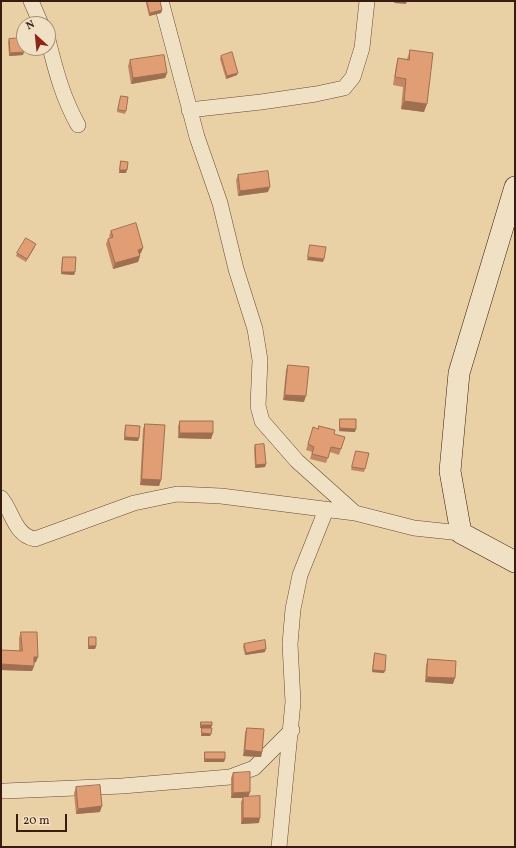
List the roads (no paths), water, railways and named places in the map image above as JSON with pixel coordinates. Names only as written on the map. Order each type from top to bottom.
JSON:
[{"type":"street","points":[[31,1],[38,16]]},
{"type":"street","points":[[161,1],[189,110],[206,167],[220,203],[236,269],[255,329],[260,360],[258,406],[262,421],[297,461],[355,513]]},
{"type":"street","points":[[189,110],[261,102],[316,94],[344,88],[353,77],[362,48],[367,1]]},
{"type":"street","points":[[52,56],[59,85],[78,124]]},
{"type":"street","points":[[461,533],[450,471],[459,374],[515,187]]},
{"type":"street","points":[[1,498],[21,532],[27,538],[35,539],[134,503],[177,494],[221,496],[355,513],[414,528],[461,533],[515,562]]},
{"type":"street","points":[[279,847],[292,730],[293,702],[290,644],[293,609],[300,575],[326,510]]},
{"type":"street","points":[[5,791],[122,786],[230,777],[254,768],[292,730]]}]
